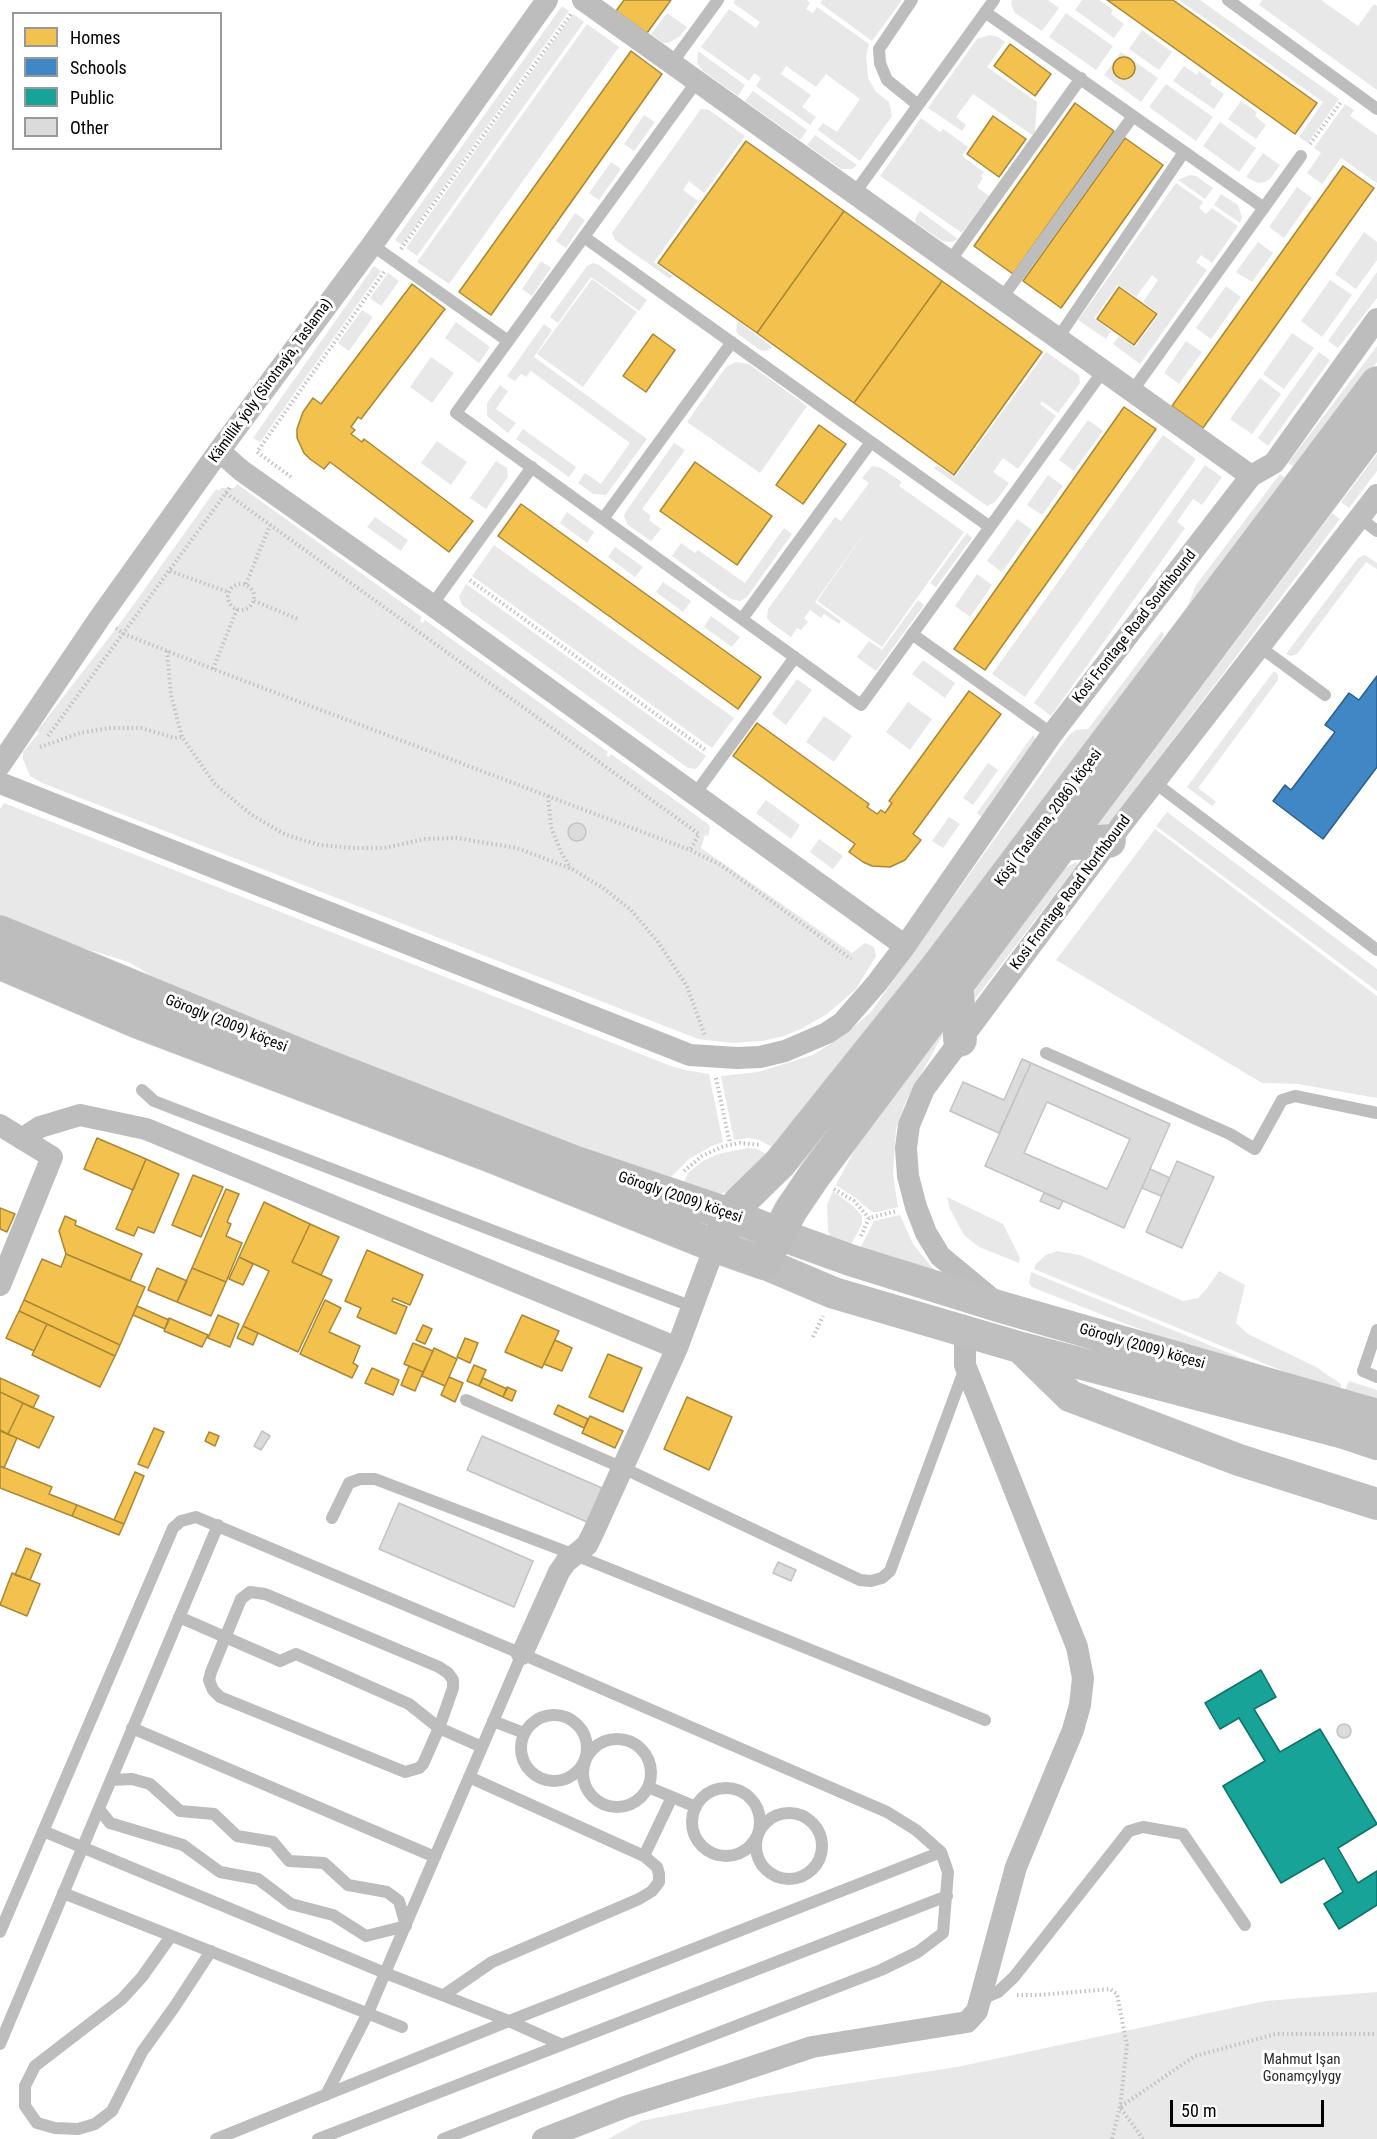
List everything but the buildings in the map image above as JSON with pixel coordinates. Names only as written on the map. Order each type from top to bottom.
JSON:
[{"type":"main road","name":"Köşi (Taslama, 2086) köçesi","points":[[715,1246],[739,1203],[771,1174],[937,967],[1377,383]]},
{"type":"main road","name":"Köşi (Taslama, 2086) köçesi","points":[[763,1263],[791,1210],[814,1176],[1377,424]]},
{"type":"main road","points":[[1063,844],[1109,841]]},
{"type":"main road","name":"Görogly (2009) köçesi","points":[[0,932],[317,1062],[574,1162],[731,1215],[850,1260],[1001,1307],[1377,1415]]},
{"type":"main road","name":"Görogly (2009) köçesi","points":[[0,963],[138,1022],[491,1156],[834,1293],[1022,1348],[1344,1433],[1377,1444]]},
{"type":"main road","points":[[957,986],[960,1040]]},
{"type":"main road","points":[[1022,1348],[1070,1396],[1239,1460],[1377,1504]]},
{"type":"street","name":"Kämillik ýoly (Sirotnaýa, Taslama)","points":[[0,765],[101,616],[219,451],[372,245],[547,0]]},
{"type":"street","points":[[578,5],[672,63],[1251,476]]},
{"type":"street","name":"Kosi Frontage Road Southbound","points":[[0,783],[690,1055],[760,1057],[785,1051],[827,1033],[842,1023],[861,1002],[905,946],[1052,734],[1251,476],[1274,463],[1377,319]]},
{"type":"street","points":[[219,451],[242,471],[905,946]]},
{"type":"street","name":"Kosi Frontage Road Northbound","points":[[1001,1307],[940,1256],[926,1233],[916,1207],[908,1176],[906,1148],[909,1125],[924,1089],[1109,841],[1260,647],[1368,524],[1377,495]]},
{"type":"street","points":[[22,1139],[40,1127],[80,1115],[146,1128],[677,1348]]},
{"type":"street","points":[[0,1125],[52,1157],[0,1285]]},
{"type":"street","points":[[522,1654],[559,1572],[587,1545],[677,1348],[715,1246]]},
{"type":"street","points":[[543,2139],[626,2107],[812,2047],[967,2022],[990,1996],[995,1938],[1016,1867],[1073,1730],[1080,1706],[1083,1678],[1077,1647],[966,1365],[966,1331]]},
{"type":"lane","points":[[672,63],[718,0]]},
{"type":"lane","points":[[912,0],[879,49],[880,63],[887,80],[918,105]]},
{"type":"lane","points":[[854,194],[994,0]]},
{"type":"lane","points":[[1228,0],[1377,109]]},
{"type":"lane","points":[[985,12],[1264,208]]},
{"type":"lane","points":[[950,261],[1081,78]]},
{"type":"lane","points":[[697,81],[456,413],[861,705],[1103,371]]},
{"type":"lane","points":[[1002,298],[1133,116]]},
{"type":"lane","points":[[1058,338],[1184,152]]},
{"type":"lane","points":[[1132,390],[1301,156]]},
{"type":"lane","points":[[584,237],[990,527]]},
{"type":"lane","points":[[372,245],[508,341]]},
{"type":"lane","points":[[603,519],[732,342]]},
{"type":"lane","points":[[742,619],[871,442]]},
{"type":"lane","points":[[432,605],[532,467]]},
{"type":"lane","points":[[912,634],[1052,734]]},
{"type":"lane","points":[[1260,647],[1325,695]]},
{"type":"lane","points":[[695,794],[795,657]]},
{"type":"lane","points":[[1155,783],[1377,950]]},
{"type":"lane","points":[[1046,1053],[1230,1134],[1255,1149],[1282,1100],[1295,1096],[1377,1113]]},
{"type":"lane","points":[[142,1090],[154,1101],[693,1307]]},
{"type":"lane","points":[[1377,1330],[1363,1371],[1377,1377]]},
{"type":"lane","points":[[466,1400],[623,1468],[860,1580],[871,1581],[882,1578],[890,1571],[966,1365]]},
{"type":"lane","points":[[332,1518],[349,1483],[360,1479],[375,1479],[575,1555],[985,1720]]},
{"type":"lane","points":[[0,1932],[173,1528],[182,1521],[196,1518],[218,1525],[522,1654],[887,1812],[916,1830],[941,1852],[948,1872],[943,1933],[918,1952],[881,1970],[443,2139]]},
{"type":"lane","points":[[0,2044],[218,1525]]},
{"type":"lane","points":[[250,1592],[265,1594],[439,1667],[453,1680],[453,1688],[439,1728],[423,1764],[414,1771],[405,1772],[220,1697],[213,1690],[209,1680],[241,1599],[250,1592]]},
{"type":"lane","points":[[179,1617],[280,1661],[296,1654],[409,1704],[439,1728],[482,1747]]},
{"type":"lane","points":[[326,2095],[386,1973],[522,1654]]},
{"type":"lane","points":[[585,1762],[583,1773],[585,1785],[590,1795],[599,1802],[621,1807],[633,1803],[642,1796],[648,1786],[650,1765],[638,1747],[629,1742],[608,1741],[598,1745],[590,1752],[585,1762],[570,1777],[560,1781],[539,1778],[531,1772],[524,1764],[520,1743],[530,1725],[538,1719],[548,1715],[558,1715],[577,1723],[583,1732],[587,1752],[585,1762]]},
{"type":"lane","points":[[493,1721],[524,1733]]},
{"type":"lane","points":[[132,1728],[435,1857]]},
{"type":"lane","points":[[444,1995],[492,1962],[639,1899],[652,1891],[659,1882],[657,1867],[644,1856],[469,1777]]},
{"type":"lane","points":[[111,1780],[132,1779],[150,1784],[180,1811],[214,1814],[237,1836],[273,1842],[290,1861],[324,1863],[348,1885],[387,1892],[399,1901],[406,1926]]},
{"type":"lane","points":[[648,1786],[696,1807]]},
{"type":"lane","points":[[696,1807],[693,1829],[697,1839],[714,1853],[724,1856],[735,1855],[745,1850],[753,1842],[759,1833],[765,1823],[773,1817],[784,1813],[795,1813],[806,1817],[820,1833],[823,1844],[822,1855],[818,1864],[800,1878],[789,1880],[778,1878],[761,1864],[756,1843],[759,1833],[760,1822],[758,1810],[753,1801],[744,1793],[734,1789],[712,1791],[702,1798],[696,1807]]},
{"type":"lane","points":[[644,1856],[672,1797]]},
{"type":"lane","points":[[99,1809],[110,1823],[183,1845],[220,1872],[258,1879],[291,1904],[333,1915],[366,1936],[406,1926]]},
{"type":"lane","points":[[990,1996],[1014,1977],[1129,1831],[1143,1827],[1183,1834],[1245,1925]]},
{"type":"lane","points":[[43,1831],[386,1973],[509,2021],[560,2044]]},
{"type":"lane","points":[[216,2139],[509,2021],[941,1852]]},
{"type":"lane","points":[[63,1893],[402,2027]]},
{"type":"lane","points":[[318,2139],[947,1896]]},
{"type":"lane","points":[[171,1936],[142,1977],[122,1998],[34,2066],[25,2086],[25,2106],[37,2122],[55,2128],[78,2129],[95,2124],[112,2110],[142,2052],[211,1952]]},
{"type":"path","points":[[294,479],[257,452],[578,5]]},
{"type":"path","points":[[1301,156],[1351,90]]},
{"type":"path","points":[[34,755],[242,471]]},
{"type":"path","points":[[226,493],[699,834],[690,849]]},
{"type":"path","points":[[246,584],[270,525]]},
{"type":"path","points":[[170,570],[228,592]]},
{"type":"path","points":[[457,570],[720,760]]},
{"type":"path","points":[[238,583],[246,584],[255,594],[250,607],[244,610],[231,606],[228,592],[232,586],[238,583]]},
{"type":"path","points":[[254,601],[298,619]]},
{"type":"path","points":[[213,669],[237,609]]},
{"type":"path","points":[[101,616],[124,634],[690,849],[721,865],[851,959]]},
{"type":"path","points":[[167,651],[171,694],[182,737],[224,792],[278,831],[320,845],[369,849],[425,839],[457,838],[517,848],[572,869],[603,888],[631,910],[658,942],[687,986],[711,1057],[730,1144]]},
{"type":"path","points":[[40,747],[80,733],[109,728],[141,728],[175,738],[182,737]]},
{"type":"path","points":[[548,796],[551,827],[561,852],[572,869]]},
{"type":"path","points":[[668,1194],[679,1177],[694,1161],[714,1149],[730,1144],[759,1144],[783,1158]]},
{"type":"path","points":[[814,1176],[854,1201],[869,1218]]},
{"type":"path","points":[[990,1996],[1039,1995],[1110,1989],[1117,1994],[1127,2045],[1120,2107],[1112,2139]]},
{"type":"path","points":[[1120,2107],[1195,2056],[1276,2034],[1377,2034]]},
{"type":"path","points":[[1120,2107],[1143,2139]]},
{"type":"green space","points":[[735,0],[807,0],[810,3],[806,9],[813,13],[817,7],[869,44],[866,56],[868,78],[876,92],[889,102],[892,116],[860,161],[818,130],[823,123],[837,132],[860,99],[826,74],[816,87],[786,66],[781,74],[811,95],[802,107],[816,117],[810,125],[756,86],[761,78],[754,73],[749,81],[701,47],[729,9],[756,28],[760,22],[733,3]]},
{"type":"green space","points":[[823,0],[902,0],[872,41],[820,3]]},
{"type":"green space","points":[[1012,0],[1048,0],[1059,8],[1042,31],[1015,13],[1011,4]]},
{"type":"green space","points":[[1082,0],[1099,0],[1113,10],[1111,14],[1124,24],[1114,38],[1075,10]]},
{"type":"green space","points":[[1179,0],[1200,0],[1339,99],[1308,143],[1299,137],[1323,102]]},
{"type":"green space","points":[[1262,0],[1321,0],[1358,26],[1374,4],[1377,6],[1377,90],[1259,5]]},
{"type":"green space","points":[[562,6],[569,11],[402,245],[395,240]]},
{"type":"green space","points":[[667,13],[687,27],[679,37],[663,43],[651,34]]},
{"type":"green space","points":[[1066,13],[1113,46],[1096,70],[1049,37]]},
{"type":"green space","points":[[573,14],[584,22],[417,256],[406,248]]},
{"type":"green space","points":[[587,24],[619,47],[449,284],[417,262]]},
{"type":"green space","points":[[1142,30],[1172,52],[1159,70],[1129,49]]},
{"type":"green space","points":[[990,35],[1005,42],[987,67],[1037,102],[1035,132],[1032,135],[973,94],[956,117],[966,125],[962,131],[928,108],[977,39]]},
{"type":"green space","points":[[698,51],[745,85],[738,96],[703,71],[697,63]]},
{"type":"green space","points":[[1121,52],[1158,78],[1141,102],[1104,75]]},
{"type":"green space","points":[[1184,66],[1197,75],[1199,71],[1212,81],[1210,84],[1224,94],[1214,109],[1173,81]]},
{"type":"green space","points":[[1166,84],[1213,117],[1196,141],[1149,107]]},
{"type":"green space","points":[[753,91],[807,130],[800,140],[745,101]]},
{"type":"green space","points":[[1241,101],[1257,112],[1255,116],[1266,125],[1256,139],[1228,119]]},
{"type":"green space","points":[[1345,104],[1354,110],[1350,116],[1377,135],[1377,183],[1341,158],[1322,184],[1307,173],[1321,153],[1314,148]]},
{"type":"green space","points":[[701,109],[709,110],[745,136],[704,193],[689,181],[683,190],[698,201],[654,262],[673,276],[670,279],[615,240],[612,233]]},
{"type":"green space","points":[[644,115],[655,122],[634,151],[624,144]]},
{"type":"green space","points":[[921,118],[940,132],[943,129],[968,147],[962,156],[984,172],[977,187],[989,196],[962,233],[880,176]]},
{"type":"green space","points":[[1220,122],[1256,148],[1239,172],[1203,146]]},
{"type":"green space","points":[[815,135],[857,165],[852,169],[841,169],[807,145]]},
{"type":"green space","points":[[1263,153],[1280,165],[1270,179],[1258,183],[1246,177]]},
{"type":"green space","points":[[611,162],[621,169],[599,200],[589,193]]},
{"type":"green space","points":[[1190,175],[1196,176],[1213,188],[1205,199],[1178,180]]},
{"type":"green space","points":[[1176,183],[1203,202],[1199,208],[1206,214],[1212,208],[1238,226],[1212,263],[1201,255],[1196,262],[1207,270],[1140,364],[1113,344],[1119,336],[1135,347],[1159,314],[1143,302],[1158,280],[1152,275],[1136,297],[1118,285],[1094,318],[1111,331],[1106,339],[1078,320]]},
{"type":"green space","points":[[1297,187],[1312,198],[1284,238],[1269,227]]},
{"type":"green space","points":[[1221,194],[1238,205],[1242,217],[1240,223],[1214,205]]},
{"type":"green space","points":[[920,211],[958,239],[951,242],[942,241],[916,223],[915,219]]},
{"type":"green space","points":[[575,213],[585,220],[566,248],[556,241]]},
{"type":"green space","points":[[1364,232],[1377,242],[1377,260],[1356,289],[1335,274]]},
{"type":"green space","points":[[1258,242],[1273,253],[1252,282],[1236,272]]},
{"type":"green space","points":[[541,261],[551,268],[532,296],[522,289]]},
{"type":"green space","points":[[593,263],[647,300],[639,311],[591,277],[558,323],[550,317],[587,266]]},
{"type":"green space","points":[[374,266],[381,271],[260,442],[253,438]]},
{"type":"green space","points":[[1377,272],[1377,298],[1338,348],[1328,341]]},
{"type":"green space","points":[[388,273],[399,281],[381,306],[370,298]]},
{"type":"green space","points":[[592,279],[637,312],[583,387],[537,354]]},
{"type":"green space","points":[[1330,280],[1352,295],[1322,337],[1301,321]]},
{"type":"green space","points":[[1226,286],[1241,297],[1211,339],[1196,328]]},
{"type":"green space","points":[[362,310],[373,317],[349,351],[338,343]]},
{"type":"green space","points":[[738,321],[772,347],[766,351],[760,350],[738,334],[736,331]]},
{"type":"green space","points":[[456,322],[490,347],[479,363],[445,338]]},
{"type":"green space","points":[[544,324],[552,330],[534,357],[647,439],[606,495],[593,494],[578,483],[585,473],[601,484],[630,443],[531,371],[526,377],[521,374],[515,381],[507,376]]},
{"type":"green space","points":[[1292,333],[1314,348],[1284,389],[1263,374]]},
{"type":"green space","points":[[1186,341],[1202,352],[1179,384],[1164,373]]},
{"type":"green space","points":[[1377,346],[1377,362],[1296,468],[1288,463]]},
{"type":"green space","points":[[1046,352],[1079,375],[1080,383],[1058,413],[1042,401],[1040,404],[1056,416],[1018,469],[1003,458],[993,472],[1009,483],[995,502],[987,506],[934,468],[937,465],[955,477]]},
{"type":"green space","points":[[1319,352],[1330,360],[1268,446],[1258,438]]},
{"type":"green space","points":[[431,357],[454,373],[432,403],[410,387]]},
{"type":"green space","points":[[736,362],[749,364],[807,406],[760,473],[687,422],[726,367]]},
{"type":"green space","points":[[1260,378],[1281,394],[1252,434],[1230,419]]},
{"type":"green space","points":[[500,385],[508,391],[496,409],[516,423],[508,433],[487,416],[487,403]]},
{"type":"green space","points":[[1088,420],[1103,431],[1074,471],[1059,460]]},
{"type":"green space","points":[[523,429],[576,467],[569,477],[516,439]]},
{"type":"green space","points":[[1163,435],[1196,459],[1025,697],[992,674]]},
{"type":"green space","points":[[437,441],[467,462],[451,485],[421,463]]},
{"type":"green space","points":[[674,443],[685,450],[642,509],[651,516],[649,520],[661,529],[651,541],[628,525],[624,517]]},
{"type":"green space","points":[[1377,454],[1377,471],[1349,508],[1341,502]]},
{"type":"green space","points":[[496,461],[507,468],[508,477],[486,509],[470,498]]},
{"type":"green space","points":[[1205,465],[1222,477],[1202,505],[1193,499],[1177,522],[1185,528],[1051,716],[1034,703]]},
{"type":"green space","points":[[872,466],[881,468],[902,482],[899,486],[964,532],[882,647],[817,601],[875,518],[815,602],[841,621],[839,624],[824,614],[821,618],[810,610],[804,618],[808,622],[801,630],[797,628],[791,637],[770,622],[767,618],[768,609],[835,517],[841,521],[869,483],[862,478]]},
{"type":"green space","points":[[1280,474],[1288,480],[1186,610],[1196,585]]},
{"type":"green space","points":[[1048,475],[1063,486],[1042,515],[1027,505]]},
{"type":"green space","points":[[237,484],[422,617],[420,621],[423,623],[425,620],[608,752],[606,755],[608,757],[611,754],[708,824],[709,833],[708,836],[705,835],[701,848],[852,953],[865,943],[874,947],[876,956],[856,989],[827,1014],[784,1036],[763,1041],[732,1043],[698,1039],[42,783],[30,776],[23,759],[23,752],[39,733],[37,731],[121,622],[216,489],[219,491],[221,488],[234,488]]},
{"type":"green space","points":[[567,512],[594,532],[587,543],[560,523]]},
{"type":"green space","points":[[1332,513],[1340,519],[1114,818],[1093,832]]},
{"type":"green space","points":[[375,517],[408,540],[401,551],[367,527]]},
{"type":"green space","points":[[1017,519],[1032,530],[1002,572],[987,561]]},
{"type":"green space","points":[[784,528],[792,534],[747,597],[740,601],[731,599],[672,556],[681,543],[695,553],[698,550],[745,583]]},
{"type":"green space","points":[[967,533],[972,538],[936,587],[930,583]]},
{"type":"green space","points":[[494,545],[734,718],[712,748],[472,576]]},
{"type":"green space","points":[[615,547],[643,567],[635,577],[608,557]]},
{"type":"green space","points":[[1365,555],[1377,563],[1377,569],[1366,562],[1297,654],[1291,656],[1286,654],[1358,558]]},
{"type":"green space","points":[[977,574],[992,585],[970,617],[955,606]]},
{"type":"green space","points":[[663,582],[691,601],[683,612],[656,592]]},
{"type":"green space","points":[[466,584],[706,756],[698,767],[688,768],[462,605],[459,597]]},
{"type":"green space","points":[[918,600],[924,605],[876,671],[857,657],[869,641],[882,650]]},
{"type":"green space","points":[[711,616],[740,637],[732,647],[704,627]]},
{"type":"green space","points":[[1162,631],[1164,635],[1150,659],[778,1150],[759,1140],[749,1138],[734,1140],[721,1076],[758,1072],[813,1055],[844,1035],[870,1013],[1069,735],[1076,730],[1088,729]]},
{"type":"green space","points":[[923,660],[955,683],[945,698],[912,674]]},
{"type":"green space","points":[[1274,671],[1278,675],[1278,680],[1198,788],[1216,802],[1212,806],[1187,787]]},
{"type":"green space","points":[[797,679],[812,690],[786,725],[772,714]]},
{"type":"green space","points":[[908,702],[932,719],[910,750],[886,732]]},
{"type":"green space","points":[[824,716],[852,736],[834,762],[806,742]]},
{"type":"green space","points":[[1033,735],[1036,740],[984,819],[977,813]]},
{"type":"green space","points":[[988,763],[998,770],[973,805],[963,798]]},
{"type":"green space","points":[[766,800],[800,825],[791,839],[756,813]]},
{"type":"green space","points":[[4,803],[671,1066],[709,1074],[723,1142],[689,1159],[672,1176],[666,1187],[199,1005],[129,962],[51,938],[0,916],[0,809]]},
{"type":"green space","points":[[1167,812],[1377,969],[1377,991],[1156,826]]},
{"type":"green space","points":[[949,817],[960,824],[943,848],[932,841]]},
{"type":"green space","points":[[1155,829],[1377,996],[1377,1098],[1298,1084],[1262,1083],[1056,960]]},
{"type":"green space","points":[[819,839],[843,856],[833,869],[810,852]]},
{"type":"green space","points":[[1076,862],[1078,864],[975,999],[973,997],[979,977],[1062,870]]},
{"type":"green space","points":[[946,1029],[905,1103],[896,1129],[893,1175],[898,1207],[872,1212],[836,1185],[856,1147],[938,1031]]},
{"type":"green space","points":[[748,1148],[757,1149],[771,1157],[736,1188],[709,1198],[678,1192],[689,1172],[703,1161],[718,1154]]},
{"type":"green space","points":[[833,1191],[862,1216],[862,1224],[846,1254],[832,1241],[828,1231],[827,1205]]},
{"type":"green space","points":[[947,1197],[1003,1224],[1020,1258],[1019,1263],[979,1247],[964,1235],[950,1209]]},
{"type":"green space","points":[[900,1215],[913,1244],[939,1276],[854,1260],[874,1221]]},
{"type":"green space","points":[[1057,1251],[1080,1255],[1183,1301],[1198,1298],[1219,1271],[1245,1285],[1236,1323],[1248,1334],[1316,1367],[1341,1384],[1339,1394],[1034,1269],[1046,1255]]},
{"type":"green space","points":[[1031,1272],[1341,1399],[1349,1381],[1377,1390],[1377,1412],[1286,1386],[1044,1292],[1032,1287],[1029,1283]]},
{"type":"green space","name":"Mahmut Işan Gonamçylygy","points":[[1377,1992],[1377,2139],[608,2139],[641,2121],[760,2097],[957,2067],[1265,2001]]}]
